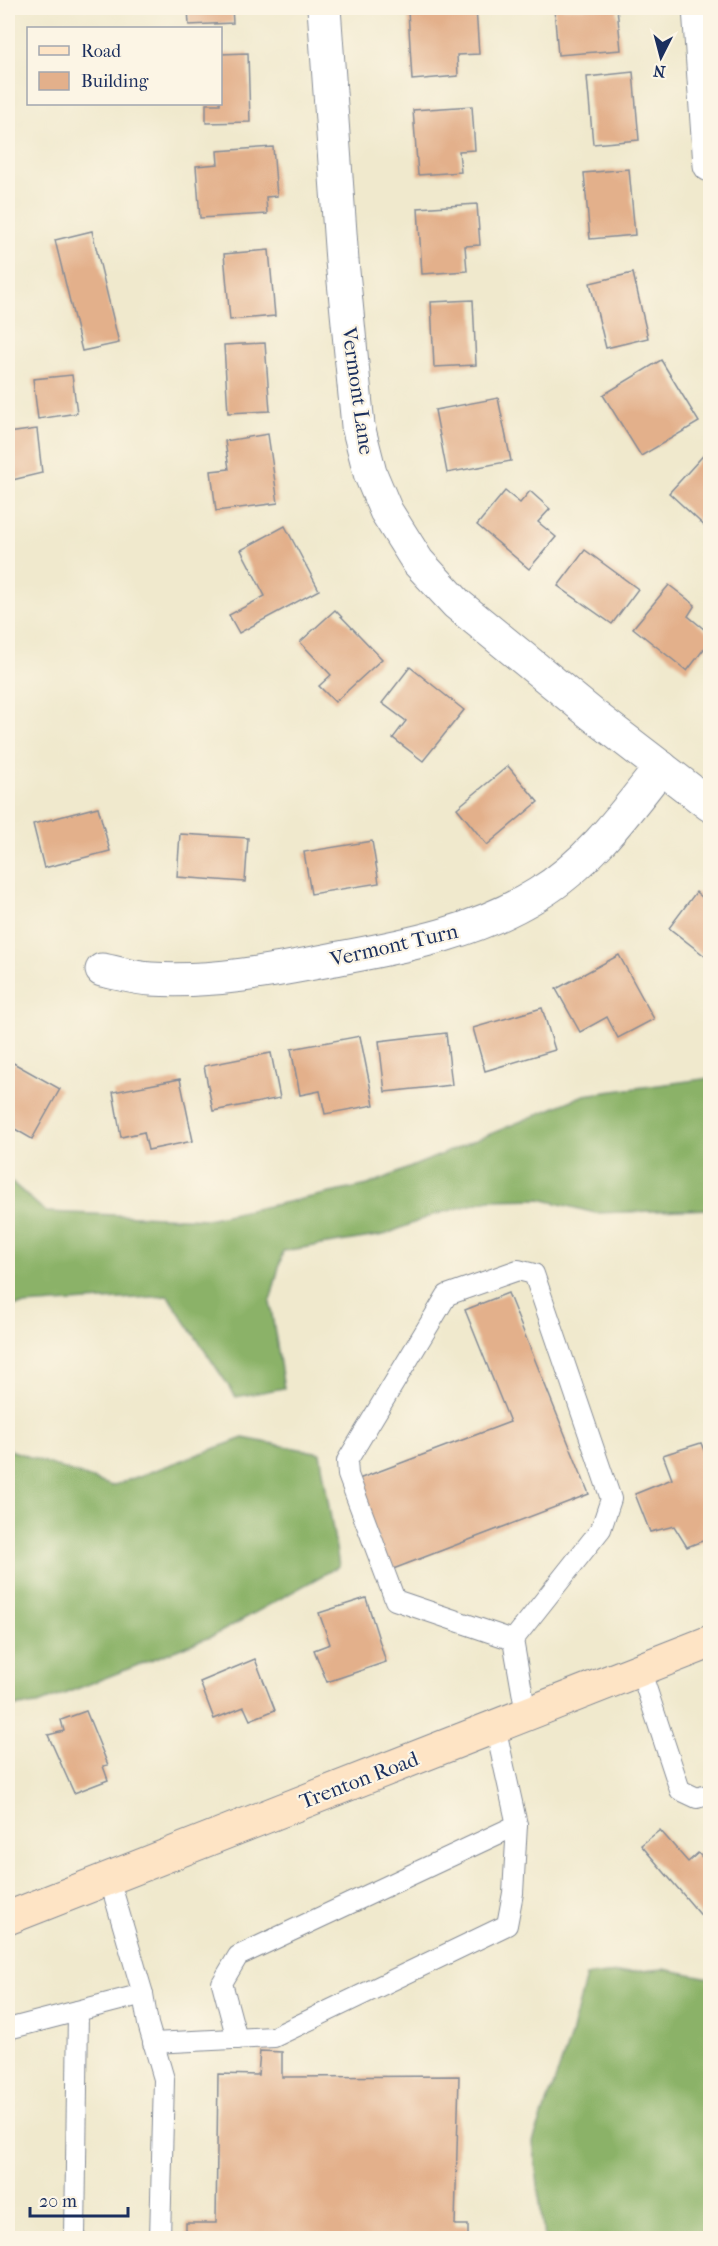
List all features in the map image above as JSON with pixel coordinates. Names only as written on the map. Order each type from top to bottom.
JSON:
[{"type":"main road","name":"Trenton Road","points":[[8,1918],[711,1641]]},
{"type":"street","name":"Vermont Lane","points":[[324,8],[342,261],[358,426],[370,473],[386,511],[418,562],[457,604],[711,805]]},
{"type":"street","points":[[699,8],[711,165]]},
{"type":"street","name":"Vermont Turn","points":[[102,970],[149,979],[197,979],[266,972],[446,937],[498,916],[540,894],[574,867],[612,829],[661,767]]},
{"type":"lane","points":[[513,1640],[395,1600],[348,1475],[347,1461],[447,1295],[518,1270],[534,1275],[611,1499],[601,1529],[513,1640],[526,1714]]},
{"type":"lane","points":[[640,1669],[680,1790],[697,1798],[711,1794]]},
{"type":"lane","points":[[153,2043],[274,2037],[507,1925],[513,1893],[517,1825],[495,1726]]},
{"type":"lane","points":[[237,2038],[222,1983],[238,1956],[517,1825]]},
{"type":"lane","points":[[109,1878],[143,1994],[153,2043],[164,2079],[160,2238]]},
{"type":"lane","points":[[8,2029],[143,1994]]},
{"type":"lane","points":[[75,2238],[78,2011]]},
{"type":"green space","points":[[710,1078],[710,1209],[595,1213],[540,1199],[489,1200],[433,1215],[384,1235],[283,1251],[270,1302],[284,1388],[236,1397],[168,1296],[8,1306],[8,1179],[46,1212],[207,1219],[368,1185],[584,1095]]},
{"type":"green space","points":[[243,1438],[320,1453],[339,1566],[215,1635],[38,1704],[8,1707],[8,1444],[10,1450],[112,1486]]},
{"type":"green space","points":[[664,1969],[710,1978],[710,2238],[544,2238],[533,2142],[570,2039],[586,1976]]},
{"type":"building","points":[[188,8],[232,8],[233,23],[189,25]]},
{"type":"building","points":[[476,8],[479,54],[457,55],[458,76],[412,80],[408,11]]},
{"type":"building","points":[[554,8],[617,8],[621,50],[558,55]]},
{"type":"building","points":[[248,53],[250,122],[206,123],[206,105],[222,105],[222,54]]},
{"type":"building","points":[[633,72],[639,140],[593,144],[587,77]]},
{"type":"building","points":[[472,106],[475,150],[459,151],[461,172],[418,175],[413,110]]},
{"type":"building","points":[[273,147],[277,196],[266,197],[267,214],[200,218],[196,166],[218,164],[217,151]]},
{"type":"building","points":[[629,169],[635,235],[590,239],[584,173]]},
{"type":"building","points":[[477,204],[480,245],[465,246],[467,271],[422,274],[418,208]]},
{"type":"building","points":[[92,231],[119,343],[82,351],[55,240]]},
{"type":"building","points":[[269,250],[275,316],[230,320],[224,254]]},
{"type":"building","points":[[633,273],[648,338],[606,348],[590,283]]},
{"type":"building","points":[[473,300],[476,365],[434,367],[431,302]]},
{"type":"building","points":[[265,343],[270,411],[228,413],[224,345]]},
{"type":"building","points":[[661,360],[699,422],[641,456],[603,395]]},
{"type":"building","points":[[72,375],[77,413],[38,419],[33,379]]},
{"type":"building","points":[[498,398],[511,461],[447,473],[435,410]]},
{"type":"building","points":[[37,429],[42,473],[8,481],[8,433]]},
{"type":"building","points":[[268,434],[278,503],[216,511],[211,471],[229,469],[225,441]]},
{"type":"building","points":[[710,448],[710,531],[669,493]]},
{"type":"building","points":[[505,491],[520,503],[530,491],[550,509],[538,522],[556,537],[529,569],[477,525]]},
{"type":"building","points":[[285,526],[319,590],[239,633],[229,615],[265,596],[241,550]]},
{"type":"building","points":[[585,550],[638,589],[612,624],[558,586]]},
{"type":"building","points":[[669,585],[695,605],[688,616],[710,634],[710,641],[687,671],[633,628]]},
{"type":"building","points":[[335,610],[382,659],[335,702],[319,686],[331,675],[300,642]]},
{"type":"building","points":[[410,667],[464,710],[423,761],[393,738],[406,721],[382,703]]},
{"type":"building","points":[[508,766],[538,802],[487,845],[457,808]]},
{"type":"building","points":[[98,807],[110,851],[44,868],[33,824]]},
{"type":"building","points":[[180,834],[248,838],[245,882],[177,877]]},
{"type":"building","points":[[372,841],[379,883],[311,894],[304,852]]},
{"type":"building","points":[[696,892],[710,904],[710,960],[669,928]]},
{"type":"building","points":[[619,955],[654,1019],[618,1038],[607,1017],[580,1032],[556,989]]},
{"type":"building","points":[[542,1008],[555,1050],[485,1071],[473,1028]]},
{"type":"building","points":[[446,1033],[452,1085],[385,1092],[379,1041]]},
{"type":"building","points":[[360,1036],[374,1105],[325,1114],[320,1091],[300,1095],[291,1049]]},
{"type":"building","points":[[271,1053],[280,1098],[213,1111],[204,1066]]},
{"type":"building","points":[[8,1060],[60,1089],[32,1139],[8,1125]]},
{"type":"building","points":[[180,1079],[193,1141],[148,1150],[144,1132],[121,1137],[113,1092]]},
{"type":"building","points":[[508,1293],[589,1494],[388,1571],[356,1480],[510,1422],[465,1310]]},
{"type":"building","points":[[701,1443],[710,1465],[710,1538],[687,1547],[674,1526],[650,1532],[635,1494],[672,1479],[663,1455]]},
{"type":"building","points":[[366,1598],[386,1662],[327,1682],[314,1650],[330,1644],[319,1613]]},
{"type":"building","points":[[255,1659],[275,1710],[250,1720],[244,1707],[214,1719],[200,1682]]},
{"type":"building","points":[[86,1711],[108,1765],[103,1766],[108,1780],[74,1793],[48,1735],[64,1731],[61,1720]]},
{"type":"building","points":[[660,1830],[688,1862],[698,1853],[710,1865],[710,1926],[641,1845]]},
{"type":"building","points":[[260,2051],[282,2052],[282,2077],[459,2076],[455,2225],[468,2225],[468,2238],[186,2238],[186,2223],[216,2223],[218,2074],[258,2075]]}]
